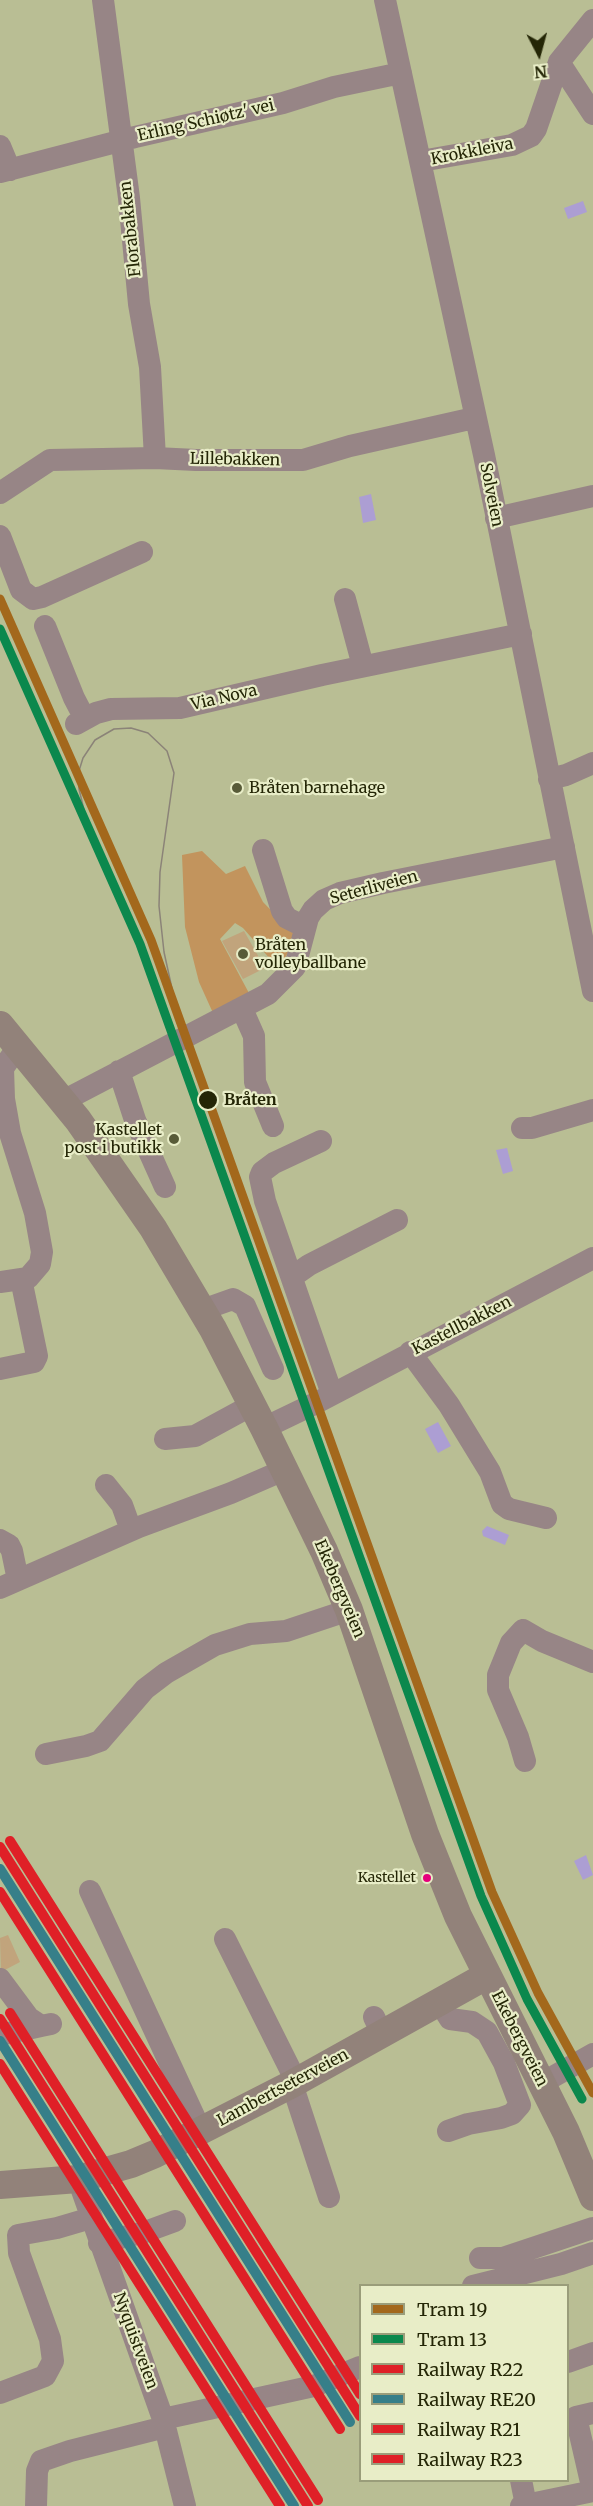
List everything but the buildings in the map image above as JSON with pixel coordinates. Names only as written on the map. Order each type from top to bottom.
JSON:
[{"type":"main road","name":"Ekebergveien","points":[[9,1036],[63,1101],[141,1209],[202,1310],[258,1417],[349,1610],[430,1848],[458,1916],[570,2141],[593,2198]]},
{"type":"main road","name":"Lambertseterveien","points":[[0,2185],[78,2179],[139,2160],[201,2132],[294,2082],[378,2025],[439,2002],[486,1976]]},
{"type":"street","name":"Florabakken","points":[[103,0],[139,304],[150,367],[155,458]]},
{"type":"street","name":"Solveien","points":[[385,0],[496,518],[593,991]]},
{"type":"street","name":"Krokkleiva","points":[[421,162],[512,145],[526,140],[536,129],[559,62],[593,20]]},
{"type":"street","points":[[559,62],[593,114]]},
{"type":"street","name":"Erling Schiøtz' vei","points":[[0,146],[5,171],[283,103],[334,87],[401,73]]},
{"type":"street","name":"Lillebakken","points":[[0,493],[50,460],[155,458],[296,460],[474,418]]},
{"type":"street","points":[[496,518],[593,496]]},
{"type":"street","points":[[0,536],[21,590],[33,599],[142,552]]},
{"type":"street","points":[[345,599],[363,666]]},
{"type":"street","name":"Via Nova","points":[[45,626],[74,698],[80,721],[111,709],[180,708],[363,666],[520,634]]},
{"type":"street","points":[[549,779],[566,776],[593,763]]},
{"type":"street","name":"Seterliveien","points":[[63,1101],[268,994],[295,967],[305,927],[313,910],[324,900],[340,893],[564,846]]},
{"type":"street","points":[[263,850],[282,911],[287,918],[305,927]]},
{"type":"street","points":[[242,1009],[254,1036],[255,1082],[273,1126]]},
{"type":"street","points":[[0,1369],[29,1363],[37,1356],[10,1281],[28,1278],[35,1272],[40,1264],[42,1252],[35,1213],[10,1133],[4,1099],[3,1068],[9,1036]]},
{"type":"street","points":[[119,1071],[135,1120],[165,1187]]},
{"type":"street","points":[[522,1128],[532,1128],[593,1110]]},
{"type":"street","points":[[321,1141],[274,1163],[262,1172],[260,1177],[265,1201],[332,1394]]},
{"type":"street","points":[[292,1277],[309,1265],[397,1220]]},
{"type":"street","name":"Kastellbakken","points":[[165,1439],[195,1436],[332,1394],[593,1258]]},
{"type":"street","points":[[202,1310],[233,1299],[245,1306],[273,1370]]},
{"type":"street","points":[[410,1352],[449,1405],[490,1472],[502,1504],[519,1512],[546,1518]]},
{"type":"street","points":[[0,1540],[9,1545],[12,1551],[9,1584],[131,1530],[231,1493],[284,1470]]},
{"type":"street","points":[[106,1485],[122,1505],[131,1530]]},
{"type":"street","points":[[46,1754],[100,1741],[146,1689],[166,1673],[215,1645],[250,1634],[286,1631],[349,1610]]},
{"type":"street","points":[[525,1761],[518,1737],[498,1690],[498,1675],[511,1643],[523,1630],[542,1641],[593,1662]]},
{"type":"street","points":[[90,1892],[201,2132]]},
{"type":"street","points":[[225,1939],[294,2082],[329,2197]]},
{"type":"street","points":[[0,1978],[29,2018],[46,2025],[0,2035]]},
{"type":"street","points":[[439,2002],[450,2019],[472,2022],[487,2032],[504,2063],[520,2105],[507,2116],[468,2124],[448,2131]]},
{"type":"street","points":[[542,2083],[593,2054]]},
{"type":"street","name":"Nyquistveien","points":[[78,2179],[164,2423],[185,2506]]},
{"type":"street","points":[[0,2393],[45,2376],[53,2361],[50,2338],[19,2253],[18,2235],[91,2218]]},
{"type":"street","points":[[99,2242],[145,2232],[175,2221]]},
{"type":"street","points":[[480,2258],[503,2258],[593,2228]]},
{"type":"street","points":[[481,2284],[561,2264],[593,2253]]},
{"type":"street","points":[[569,2361],[593,2353]]},
{"type":"street","points":[[36,2506],[37,2471],[41,2461],[164,2423],[314,2386],[359,2367]]},
{"type":"street","points":[[521,2482],[523,2505],[593,2491],[576,2417],[593,2413]]},
{"type":"shaded area","points":[[583,201],[587,212],[568,219],[564,208]]},
{"type":"shaded area","points":[[371,494],[376,520],[363,523],[359,497]]},
{"type":"shaded area","points":[[202,851],[226,874],[245,866],[263,902],[298,938],[278,968],[243,928],[235,923],[220,939],[250,995],[213,1013],[199,982],[185,927],[182,855]]},
{"type":"shaded area","name":"Bråten volleyballbane","points":[[244,931],[265,968],[243,979],[222,941]]},
{"type":"shaded area","points":[[507,1148],[513,1171],[503,1174],[496,1150]]},
{"type":"shaded area","points":[[438,1422],[451,1446],[438,1453],[425,1429]]},
{"type":"shaded area","points":[[487,1526],[509,1535],[505,1545],[483,1536],[482,1531]]},
{"type":"shaded area","points":[[586,1855],[593,1875],[583,1880],[574,1861]]},
{"type":"shaded area","points":[[8,1935],[20,1962],[1,1972],[0,1938]]},
{"type":"tram line","name":"19","points":[[0,599],[151,940],[492,1892],[538,1993],[593,2093]]},
{"type":"tram line","name":"13","points":[[0,629],[140,944],[481,1896],[527,1999],[582,2099]]},
{"type":"tram line","points":[[96,843],[79,789],[78,774],[83,758],[95,740],[114,729],[131,728],[148,733],[167,751],[174,773],[160,872],[159,906],[164,952],[178,1016]]},
{"type":"rail line","name":"R21","points":[[10,1841],[359,2392]]},
{"type":"rail line","name":"R22","points":[[0,1847],[359,2414]]},
{"type":"rail line","name":"RE20","points":[[0,1869],[350,2422]]},
{"type":"rail line","name":"R23","points":[[0,1892],[340,2429]]},
{"type":"rail line","name":"R21","points":[[10,2013],[318,2500]]},
{"type":"rail line","name":"R22","points":[[0,2019],[308,2506]]},
{"type":"rail line","name":"RE20","points":[[0,2041],[294,2506]]},
{"type":"rail line","name":"R23","points":[[0,2064],[280,2506]]},
{"type":"place","name":"Bråten barnehage","points":[[237,788]]},
{"type":"place","name":"Bråten volleyballbane","points":[[243,954]]},
{"type":"place","name":"Bråten","points":[[208,1100]]},
{"type":"place","name":"Kastellet post i butikk","points":[[174,1139]]},
{"type":"place","name":"Kastellet","points":[[427,1878]]}]
